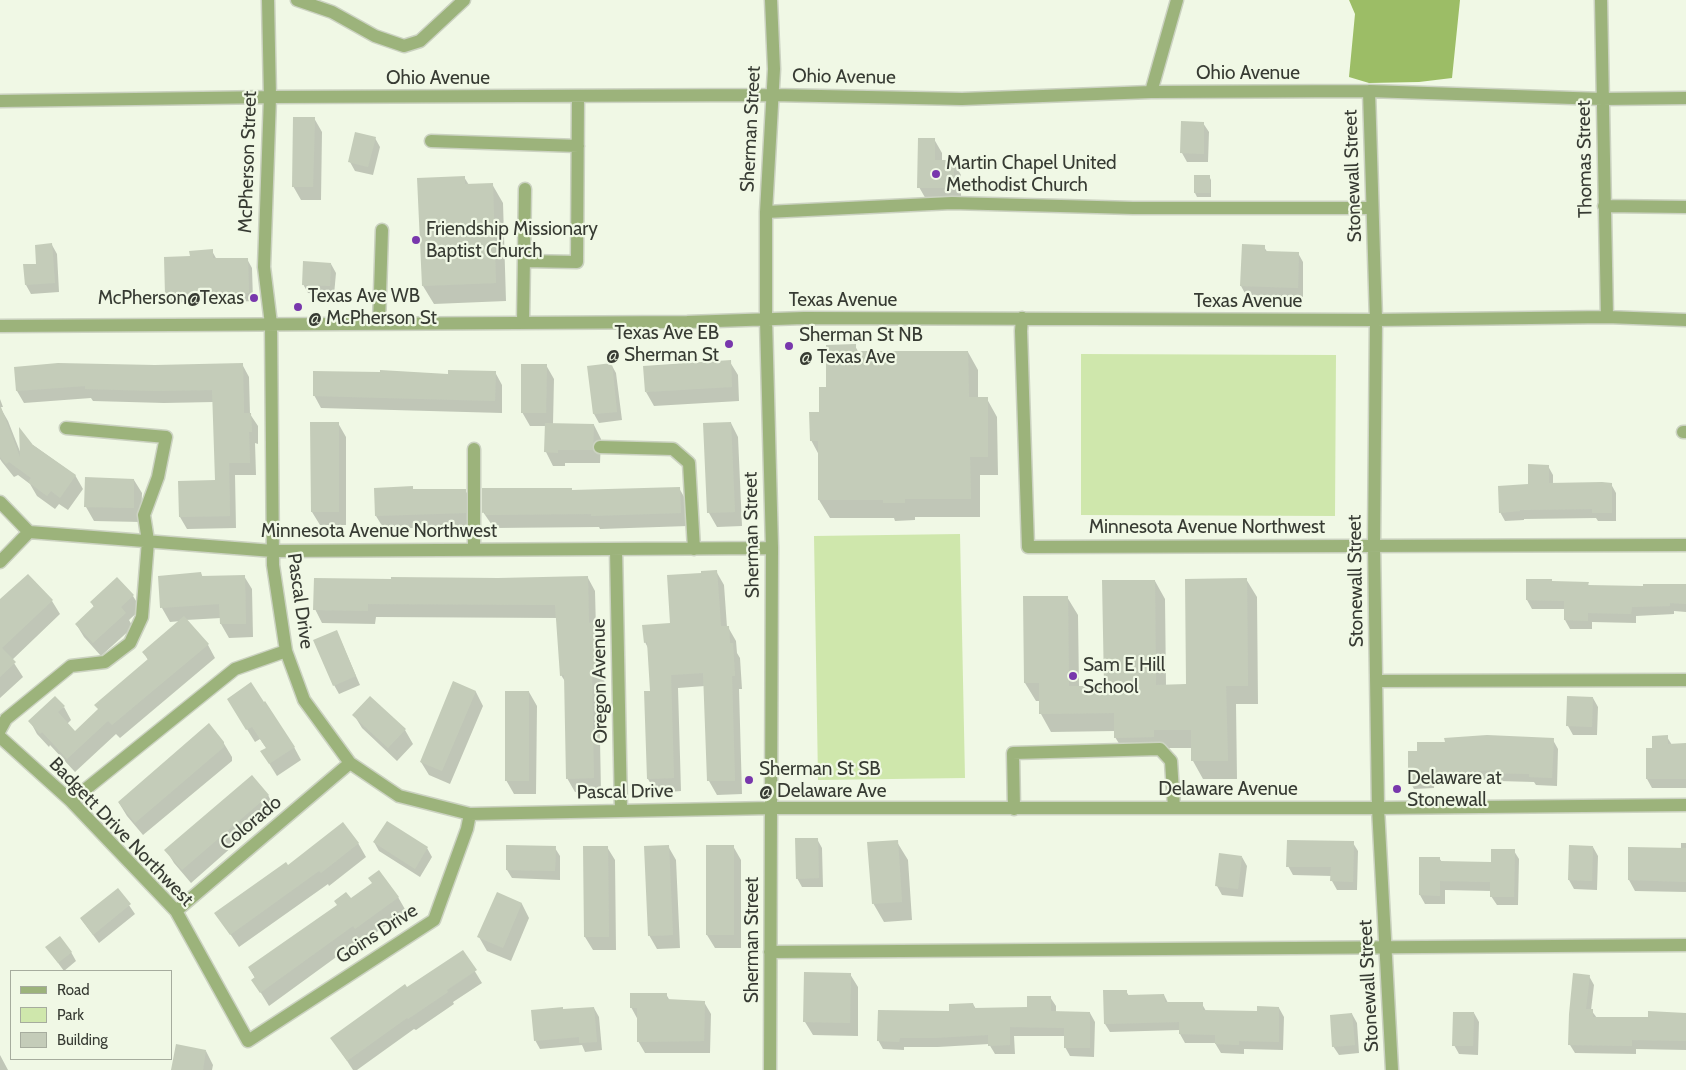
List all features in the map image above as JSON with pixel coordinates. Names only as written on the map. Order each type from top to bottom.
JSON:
[{"type":"street","name":"McPherson Street","points":[[268,0],[270,97],[264,267],[271,324]]},
{"type":"street","points":[[297,0],[332,12],[376,36],[404,46],[420,41],[464,0]]},
{"type":"street","name":"Sherman Street","points":[[770,1070],[772,548],[766,320],[766,212],[774,69],[771,0]]},
{"type":"street","points":[[1151,92],[1178,0]]},
{"type":"street","name":"Thomas Street","points":[[1601,0],[1607,317]]},
{"type":"street","name":"Ohio Avenue","points":[[0,101],[270,97],[773,94],[962,99],[1151,92],[1369,91],[1602,99],[1686,98]]},
{"type":"street","name":"Stonewall Street","points":[[1369,91],[1376,320],[1374,545],[1378,808],[1392,1070]]},
{"type":"street","points":[[524,261],[577,262],[578,96]]},
{"type":"street","points":[[432,141],[578,146]]},
{"type":"street","points":[[523,323],[526,189]]},
{"type":"street","points":[[766,212],[952,203],[1133,208],[1372,208]]},
{"type":"street","points":[[1604,206],[1686,207]]},
{"type":"street","points":[[379,324],[382,230]]},
{"type":"street","name":"Texas Avenue","points":[[0,326],[688,322],[804,318],[1376,320],[1607,317],[1686,320]]},
{"type":"street","name":"Minnesota Avenue Northwest","points":[[1022,318],[1028,547],[1686,545]]},
{"type":"street","name":"Pascal Drive","points":[[271,324],[273,566],[286,651],[304,700],[350,763],[399,796],[470,814],[771,808]]},
{"type":"street","points":[[0,730],[6,719],[72,666],[105,662],[130,643],[142,617],[148,541],[144,515],[158,477],[166,437],[66,428]]},
{"type":"street","points":[[600,447],[673,449],[689,462],[694,548]]},
{"type":"street","points":[[474,449],[474,550]]},
{"type":"street","points":[[0,502],[29,532],[0,562]]},
{"type":"street","name":"Minnesota Avenue Northwest","points":[[29,532],[273,551],[772,548]]},
{"type":"street","name":"Oregon Avenue","points":[[616,549],[622,811]]},
{"type":"street","points":[[71,802],[235,669],[286,651]]},
{"type":"street","points":[[1376,680],[1686,680]]},
{"type":"street","name":"Badgett Drive Northwest","points":[[0,737],[71,802],[176,912],[248,1041]]},
{"type":"street","points":[[1014,809],[1012,753],[1160,748],[1171,761],[1174,808]]},
{"type":"street","name":"Colorado","points":[[176,912],[350,763]]},
{"type":"street","name":"Delaware Avenue","points":[[771,808],[1378,808],[1686,805]]},
{"type":"street","name":"Goins Drive","points":[[248,1041],[434,920],[467,829],[470,814]]},
{"type":"street","points":[[770,952],[1686,945]]},
{"type":"green space","points":[[1349,0],[1460,0],[1452,78],[1419,82],[1369,83],[1349,77],[1355,14]]},
{"type":"green space","points":[[1081,354],[1336,355],[1335,516],[1081,515]]},
{"type":"green space","points":[[960,534],[965,778],[818,780],[814,536]]},
{"type":"building","points":[[293,117],[315,117],[313,187],[292,187]]},
{"type":"building","points":[[1181,121],[1204,122],[1204,154],[1180,153]]},
{"type":"building","points":[[355,132],[376,137],[368,167],[348,162]]},
{"type":"building","name":"Martin Chapel United Methodist Church","points":[[918,138],[935,138],[935,160],[954,160],[954,188],[917,188]]},
{"type":"building","points":[[1194,175],[1210,175],[1210,193],[1194,193]]},
{"type":"building","points":[[465,176],[465,184],[493,183],[496,283],[422,286],[417,178]]},
{"type":"building","points":[[52,243],[55,283],[25,285],[23,264],[36,264],[35,245]]},
{"type":"building","points":[[1242,244],[1265,245],[1265,251],[1299,252],[1298,288],[1240,286]]},
{"type":"building","points":[[213,249],[213,258],[248,258],[249,293],[226,293],[226,291],[165,295],[164,257],[190,256],[189,251]]},
{"type":"building","points":[[303,261],[331,263],[330,286],[302,285]]},
{"type":"building","points":[[856,344],[856,351],[968,351],[969,397],[988,397],[988,457],[970,457],[971,499],[905,499],[905,503],[883,503],[883,500],[818,500],[818,441],[810,441],[809,412],[819,412],[819,387],[826,387],[826,345]]},
{"type":"building","points":[[731,360],[732,387],[645,392],[643,366]]},
{"type":"building","points":[[58,363],[155,365],[243,363],[244,413],[251,413],[252,432],[249,432],[250,463],[229,463],[230,516],[179,517],[178,481],[215,480],[212,390],[85,389],[85,386],[16,391],[14,367]]},
{"type":"building","points":[[612,363],[617,412],[593,414],[587,366]]},
{"type":"building","points":[[521,364],[547,364],[546,413],[521,413]]},
{"type":"building","points":[[380,370],[448,374],[448,370],[496,371],[495,401],[313,396],[313,371],[380,372]]},
{"type":"building","points":[[0,407],[20,457],[19,427],[33,445],[76,475],[60,498],[51,491],[47,496],[28,482],[31,478],[9,462],[6,464],[0,457]]},
{"type":"building","points":[[310,422],[339,422],[339,512],[311,512]]},
{"type":"building","points":[[731,422],[735,512],[707,513],[703,423]]},
{"type":"building","points":[[545,423],[594,424],[593,450],[558,450],[558,453],[544,452]]},
{"type":"building","points":[[1528,464],[1549,465],[1549,483],[1612,483],[1612,513],[1592,513],[1592,509],[1520,510],[1499,513],[1498,486],[1528,484]]},
{"type":"building","points":[[85,477],[134,479],[134,508],[84,507]]},
{"type":"building","points":[[413,486],[413,489],[466,489],[466,513],[375,516],[374,488]]},
{"type":"building","points":[[680,487],[681,513],[591,516],[591,514],[485,515],[485,512],[482,513],[482,488],[572,488],[572,490]]},
{"type":"building","points":[[717,570],[721,626],[729,626],[730,643],[733,643],[735,676],[732,676],[735,781],[707,781],[703,673],[671,675],[674,778],[647,779],[644,691],[650,691],[647,642],[644,643],[642,625],[670,623],[667,575]]},
{"type":"building","points":[[201,572],[202,576],[245,575],[246,624],[220,624],[219,604],[160,608],[158,576]]},
{"type":"building","points":[[28,574],[53,600],[2,648],[16,662],[0,677],[0,599]]},
{"type":"building","points":[[588,576],[589,623],[593,622],[598,673],[592,674],[594,778],[566,779],[564,675],[560,676],[555,605],[368,604],[368,611],[313,610],[314,578],[391,579],[391,577],[498,578]]},
{"type":"building","points":[[117,577],[134,595],[121,607],[126,613],[93,643],[75,624],[94,606],[90,602]]},
{"type":"building","points":[[1247,578],[1248,686],[1226,686],[1228,761],[1191,761],[1191,730],[1154,730],[1154,737],[1114,738],[1114,713],[1039,714],[1039,683],[1024,683],[1023,596],[1068,596],[1069,686],[1104,686],[1102,580],[1155,580],[1156,685],[1186,684],[1185,579]]},
{"type":"building","points":[[1526,579],[1589,582],[1588,585],[1643,586],[1643,584],[1686,584],[1686,604],[1670,603],[1670,606],[1632,607],[1631,614],[1588,613],[1588,621],[1564,620],[1564,601],[1526,600]]},
{"type":"building","points":[[184,616],[209,644],[112,725],[108,721],[67,759],[42,732],[40,734],[28,721],[55,696],[65,706],[58,712],[75,731],[98,709],[94,705],[148,659],[142,652]]},
{"type":"building","points":[[337,630],[356,676],[333,686],[313,640]]},
{"type":"building","points":[[453,681],[476,691],[442,771],[420,762]]},
{"type":"building","points":[[251,682],[295,747],[269,764],[260,751],[266,748],[252,727],[246,730],[227,699]]},
{"type":"building","points":[[505,691],[529,691],[529,781],[505,781]]},
{"type":"building","points":[[370,696],[406,729],[388,748],[352,715]]},
{"type":"building","points":[[1567,696],[1593,697],[1592,727],[1566,726]]},
{"type":"building","points":[[209,723],[224,742],[224,747],[135,823],[118,802]]},
{"type":"building","points":[[1487,735],[1554,738],[1552,778],[1529,777],[1529,774],[1491,773],[1491,770],[1430,774],[1430,780],[1408,780],[1408,751],[1417,751],[1417,742],[1445,742],[1444,738]]},
{"type":"building","points":[[1668,735],[1668,744],[1686,743],[1686,779],[1646,779],[1646,748],[1652,748],[1652,736]]},
{"type":"building","points":[[252,775],[269,795],[182,870],[164,850]]},
{"type":"building","points":[[387,821],[428,847],[415,869],[373,842]]},
{"type":"building","points":[[343,822],[359,843],[321,873],[319,871],[230,935],[214,913],[286,862],[288,865]]},
{"type":"building","points":[[795,838],[818,838],[819,878],[796,879]]},
{"type":"building","points":[[898,840],[902,902],[872,904],[867,842]]},
{"type":"building","points":[[1287,840],[1354,841],[1353,882],[1330,881],[1331,867],[1286,867]]},
{"type":"building","points":[[506,845],[556,846],[555,871],[506,870]]},
{"type":"building","points":[[669,845],[673,935],[648,936],[644,846]]},
{"type":"building","points":[[706,845],[734,845],[734,935],[706,935]]},
{"type":"building","points":[[1569,845],[1593,846],[1592,881],[1568,880]]},
{"type":"building","points":[[583,846],[608,846],[609,937],[584,937]]},
{"type":"building","points":[[1628,847],[1686,848],[1686,882],[1628,880]]},
{"type":"building","points":[[1491,849],[1515,849],[1514,897],[1490,897],[1490,882],[1440,881],[1440,896],[1419,895],[1419,857],[1440,857],[1440,861],[1491,862]]},
{"type":"building","points":[[1219,853],[1242,856],[1238,889],[1215,886]]},
{"type":"building","points":[[379,870],[399,897],[355,929],[353,926],[260,993],[251,980],[255,977],[248,967],[337,905],[334,901],[346,892],[351,898],[372,883],[368,878]]},
{"type":"building","points":[[118,888],[131,904],[93,935],[80,918]]},
{"type":"building","points":[[497,892],[522,903],[503,948],[477,937]]},
{"type":"building","points":[[60,936],[72,952],[58,963],[45,947]]},
{"type":"building","points":[[463,950],[477,970],[347,1061],[330,1038],[405,984],[407,987]]},
{"type":"building","points":[[804,972],[851,973],[850,1023],[803,1022]]},
{"type":"building","points":[[1573,973],[1590,975],[1586,1009],[1593,1009],[1593,1017],[1648,1017],[1648,1011],[1686,1013],[1686,1041],[1632,1040],[1632,1046],[1568,1045]]},
{"type":"building","points":[[1103,990],[1127,990],[1127,995],[1164,994],[1165,1002],[1203,1002],[1203,1010],[1257,1011],[1257,1006],[1279,1007],[1279,1042],[1239,1041],[1239,1045],[1215,1044],[1215,1035],[1179,1034],[1179,1022],[1104,1024]]},
{"type":"building","points":[[630,993],[667,993],[667,999],[705,1001],[704,1041],[637,1042],[637,1008],[630,1008]]},
{"type":"building","points":[[1027,996],[1051,996],[1051,1011],[1090,1012],[1090,1048],[1064,1048],[1064,1028],[1010,1027],[1010,1045],[988,1046],[988,1035],[900,1038],[899,1042],[877,1041],[878,1010],[949,1011],[949,1004],[973,1003],[974,1008],[1027,1007]]},
{"type":"building","points":[[563,1007],[563,1009],[594,1007],[597,1042],[579,1043],[579,1037],[534,1041],[531,1010]]},
{"type":"building","points":[[1453,1012],[1474,1012],[1473,1046],[1452,1046]]},
{"type":"building","points":[[1352,1013],[1355,1045],[1332,1047],[1330,1015]]},
{"type":"building","points":[[176,1044],[206,1050],[203,1070],[171,1070]]},
{"type":"place","name":"Martin Chapel United Methodist Church","points":[[936,174]]},
{"type":"place","name":"Friendship Missionary Baptist Church","points":[[416,240]]},
{"type":"place","name":"McPherson@Texas","points":[[254,298]]},
{"type":"place","name":"Texas Ave WB @ McPherson St","points":[[298,307]]},
{"type":"place","name":"Texas Ave EB @ Sherman St","points":[[729,344]]},
{"type":"place","name":"Sherman St NB @ Texas Ave","points":[[789,346]]},
{"type":"place","name":"Sam E Hill School","points":[[1073,676]]},
{"type":"place","name":"Sherman St SB @ Delaware Ave","points":[[749,780]]},
{"type":"place","name":"Delaware at Stonewall","points":[[1397,789]]}]
